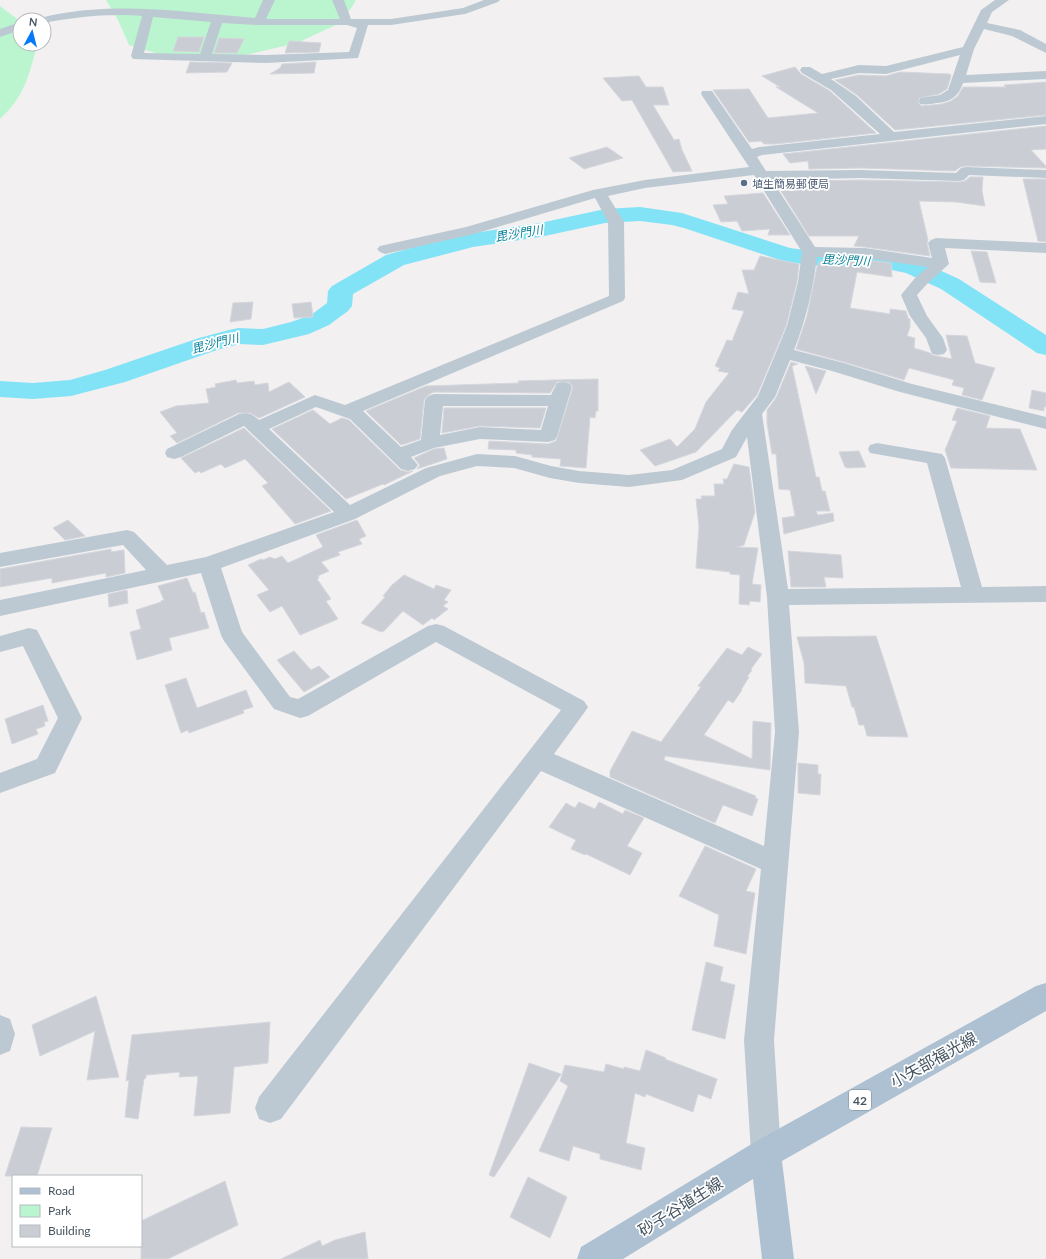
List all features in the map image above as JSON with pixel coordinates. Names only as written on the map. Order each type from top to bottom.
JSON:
[{"type":"main road","name":"小矢部福光線","points":[[766,1153],[1046,996]]},
{"type":"main road","name":"砂子谷埴生線","points":[[593,1259],[766,1153]]},
{"type":"main road","points":[[766,1153],[778,1259]]},
{"type":"street","points":[[258,22],[263,15],[269,0]]},
{"type":"street","points":[[338,0],[347,22]]},
{"type":"street","points":[[52,19],[126,11],[258,22],[391,22],[466,11],[494,0]]},
{"type":"street","points":[[935,111],[925,101],[948,97],[954,90],[968,49],[987,10],[1003,0]]},
{"type":"street","points":[[430,5],[442,15]]},
{"type":"street","points":[[149,12],[136,56],[266,59],[354,55],[363,26],[347,22]]},
{"type":"street","points":[[205,58],[218,18]]},
{"type":"street","points":[[981,25],[1016,33],[1046,49]]},
{"type":"street","points":[[0,33],[12,29]]},
{"type":"street","points":[[820,78],[859,69],[886,70],[968,49]]},
{"type":"street","points":[[806,70],[851,98],[891,137]]},
{"type":"street","points":[[959,79],[1046,75]]},
{"type":"street","points":[[0,608],[209,564],[348,514],[433,472],[477,460],[515,462],[550,472],[579,477],[629,481],[675,476],[729,453],[739,434],[766,397],[784,353],[797,319],[806,282],[810,252],[707,94]]},
{"type":"street","points":[[756,167],[759,151],[891,137],[950,125],[1046,120]]},
{"type":"street","points":[[385,249],[469,231],[599,193],[645,184],[756,167],[806,173],[865,173],[960,177],[966,171],[1046,174]]},
{"type":"street","points":[[345,412],[616,298],[616,222],[599,193]]},
{"type":"street","points":[[941,264],[936,243],[1046,248]]},
{"type":"street","points":[[810,252],[865,253],[941,264]]},
{"type":"street","points":[[938,350],[937,340],[923,325],[909,295],[921,281],[941,264]]},
{"type":"street","points":[[784,353],[838,367],[906,388],[1046,422]]},
{"type":"street","points":[[398,455],[430,444],[480,433],[548,436],[561,393],[434,400],[430,444]]},
{"type":"street","points":[[257,428],[315,401],[356,415],[421,478]]},
{"type":"street","points":[[753,413],[778,597],[787,732],[759,1040],[766,1153]]},
{"type":"street","points":[[174,453],[246,418],[348,514]]},
{"type":"street","points":[[877,449],[935,458],[974,595]]},
{"type":"street","points":[[0,560],[127,537],[163,574]]},
{"type":"street","points":[[209,564],[232,635],[282,703],[300,709],[436,632],[576,707],[270,1108]]},
{"type":"street","points":[[778,597],[1046,594]]},
{"type":"street","points":[[0,644],[29,636],[70,718],[46,766],[0,783]]},
{"type":"street","points":[[537,758],[775,863]]},
{"type":"street","points":[[0,1029],[0,1041]]},
{"type":"green space","points":[[106,0],[356,0],[338,24],[297,43],[250,54],[207,61],[169,57],[129,45],[118,20]]},
{"type":"green space","points":[[0,6],[12,15],[12,52],[35,52],[29,75],[20,94],[8,111],[0,119]]},
{"type":"building","points":[[178,37],[204,37],[199,52],[173,51]]},
{"type":"building","points":[[219,38],[244,39],[237,53],[214,53]]},
{"type":"building","points":[[289,41],[321,43],[319,52],[285,53]]},
{"type":"building","points":[[190,62],[232,63],[227,72],[186,73]]},
{"type":"building","points":[[316,62],[314,73],[270,74],[280,68],[282,64]]},
{"type":"building","points":[[795,67],[801,74],[830,91],[876,133],[775,144],[764,144],[761,141],[749,142],[713,90],[749,89],[768,118],[818,113],[776,87],[780,87],[762,76]]},
{"type":"building","points":[[900,72],[950,74],[951,76],[947,89],[939,94],[919,98],[919,104],[922,106],[942,104],[951,101],[958,96],[963,87],[1006,87],[1004,85],[1046,82],[1046,115],[895,130],[857,95],[835,80],[859,75],[886,76]]},
{"type":"building","points":[[639,76],[646,87],[663,87],[669,105],[653,105],[674,140],[679,139],[682,150],[692,171],[673,172],[632,100],[622,101],[603,78]]},
{"type":"building","points":[[1046,126],[1046,149],[1031,150],[1046,166],[1046,168],[966,166],[960,167],[955,171],[860,168],[809,169],[808,161],[790,163],[783,154]]},
{"type":"building","points":[[607,147],[623,158],[584,169],[569,158]]},
{"type":"building","points":[[970,177],[983,177],[982,191],[985,206],[956,202],[919,201],[930,256],[854,246],[859,236],[809,236],[781,191],[810,189],[810,181],[860,180],[959,182],[965,181]]},
{"type":"building","points":[[1023,179],[1046,179],[1046,242],[1038,241]]},
{"type":"building","points":[[763,193],[790,235],[768,235],[770,229],[742,231],[737,221],[721,222],[713,205],[728,204],[724,196]]},
{"type":"building","points":[[971,251],[987,252],[996,283],[980,282]]},
{"type":"building","points":[[760,256],[799,264],[797,282],[786,326],[757,395],[742,412],[737,410],[696,452],[655,466],[640,450],[670,439],[677,447],[695,429],[706,402],[729,373],[718,371],[720,368],[715,366],[727,340],[732,341],[744,311],[732,309],[738,292],[749,294],[742,270],[754,270]]},
{"type":"building","points":[[848,259],[891,263],[892,277],[857,272],[850,308],[890,314],[890,309],[906,311],[908,318],[910,319],[910,327],[907,336],[915,338],[914,348],[932,355],[952,359],[946,335],[967,336],[975,363],[995,368],[982,400],[962,395],[964,388],[952,385],[954,380],[909,368],[904,380],[796,349],[807,316],[817,267],[820,261],[845,266]]},
{"type":"building","points":[[253,302],[251,319],[230,322],[233,303]]},
{"type":"building","points":[[311,302],[313,317],[294,318],[292,304]]},
{"type":"building","points":[[791,362],[798,364],[792,366],[816,477],[819,477],[822,491],[825,491],[830,511],[816,511],[818,515],[833,513],[834,521],[784,534],[782,518],[795,516],[790,490],[779,489],[776,454],[772,454],[767,423],[767,410],[776,398]]},
{"type":"building","points":[[805,366],[826,371],[816,394],[809,375]]},
{"type":"building","points":[[598,379],[598,411],[596,411],[595,418],[590,417],[586,468],[560,466],[561,459],[532,457],[532,455],[516,453],[516,450],[488,449],[489,441],[548,444],[556,441],[573,387],[569,382],[557,382],[550,393],[434,392],[428,395],[424,400],[420,439],[401,445],[366,411],[426,386],[519,383],[518,381]]},
{"type":"building","points":[[236,380],[237,383],[254,381],[255,385],[268,383],[269,392],[289,382],[305,397],[259,418],[250,413],[238,413],[177,443],[170,436],[177,433],[160,412],[176,406],[209,403],[206,389],[216,387],[215,384]]},
{"type":"building","points":[[1032,390],[1046,393],[1046,407],[1044,407],[1044,411],[1029,408]]},
{"type":"building","points":[[444,408],[546,408],[540,428],[480,426],[442,433]]},
{"type":"building","points":[[957,408],[990,416],[986,428],[1020,429],[1037,470],[951,468],[945,450],[957,421],[952,420]]},
{"type":"building","points":[[313,410],[330,424],[342,418],[349,420],[400,470],[408,472],[413,471],[384,485],[383,484],[346,499],[272,429]]},
{"type":"building","points":[[244,428],[331,511],[295,524],[262,486],[268,483],[245,459],[225,468],[221,464],[201,473],[199,471],[195,473],[181,458]]},
{"type":"building","points":[[444,448],[447,459],[417,469],[420,465],[414,458],[434,449]]},
{"type":"building","points":[[859,451],[866,467],[845,467],[839,452]]},
{"type":"building","points":[[734,464],[749,467],[755,512],[744,545],[737,547],[758,548],[752,584],[761,585],[760,602],[750,601],[749,605],[739,604],[740,575],[730,574],[730,572],[696,568],[699,527],[696,499],[702,499],[701,496],[715,496],[714,484],[724,484],[723,479],[727,479]]},
{"type":"building","points":[[68,520],[85,536],[65,540],[53,528]]},
{"type":"building","points":[[357,520],[366,536],[359,539],[362,544],[338,552],[340,555],[321,562],[329,571],[318,576],[319,578],[317,579],[331,599],[326,601],[338,619],[300,635],[282,606],[270,612],[257,595],[269,590],[248,565],[261,559],[263,560],[270,557],[275,559],[282,556],[288,563],[323,547],[316,535]]},
{"type":"building","points":[[111,549],[111,552],[124,550],[125,573],[106,577],[106,573],[52,583],[52,578],[0,587],[0,569]]},
{"type":"building","points":[[788,551],[841,555],[843,578],[824,577],[826,587],[791,587]]},
{"type":"building","points":[[404,575],[434,589],[436,585],[451,590],[444,600],[448,602],[443,606],[448,609],[434,620],[432,618],[423,625],[403,611],[384,631],[381,632],[361,623],[385,597],[383,596],[392,585]]},
{"type":"building","points":[[187,578],[193,593],[195,592],[201,613],[204,612],[209,628],[169,638],[172,650],[137,660],[130,632],[141,629],[136,610],[164,600],[158,586]]},
{"type":"building","points":[[127,590],[128,603],[109,607],[108,594]]},
{"type":"building","points":[[876,636],[908,737],[867,736],[864,725],[859,725],[846,686],[805,683],[804,663],[797,637]]},
{"type":"building","points":[[748,647],[762,654],[751,669],[752,670],[747,677],[749,677],[733,703],[728,700],[704,735],[752,759],[753,721],[771,723],[770,770],[665,756],[664,760],[756,796],[755,798],[758,799],[752,816],[723,805],[715,823],[610,777],[610,771],[632,731],[661,742],[701,687],[698,686],[727,648],[742,655]]},
{"type":"building","points":[[294,651],[311,670],[319,666],[330,677],[304,692],[277,660]]},
{"type":"building","points":[[186,678],[197,708],[246,690],[253,707],[243,710],[244,713],[189,733],[188,730],[181,733],[165,685]]},
{"type":"building","points":[[43,705],[48,721],[44,722],[45,726],[36,729],[38,734],[12,744],[5,719]]},
{"type":"building","points":[[798,763],[818,765],[818,774],[821,774],[820,795],[798,793]]},
{"type":"building","points":[[579,802],[595,809],[599,802],[623,814],[625,810],[644,818],[627,846],[642,853],[630,875],[586,854],[585,855],[571,849],[576,840],[549,827],[566,803],[575,808]]},
{"type":"building","points":[[705,846],[756,869],[746,891],[755,893],[746,954],[714,946],[719,915],[679,896]]},
{"type":"building","points":[[706,962],[723,967],[720,981],[735,985],[725,1039],[692,1030]]},
{"type":"building","points":[[96,996],[119,1077],[87,1080],[95,1031],[40,1056],[32,1025]]},
{"type":"building","points":[[270,1022],[268,1063],[234,1067],[230,1113],[194,1116],[198,1076],[179,1077],[180,1072],[146,1075],[146,1078],[144,1079],[138,1119],[125,1117],[129,1080],[126,1081],[132,1035]]},
{"type":"building","points":[[646,1050],[717,1079],[711,1099],[698,1094],[693,1112],[646,1094],[645,1097],[635,1093],[626,1143],[645,1148],[641,1170],[600,1159],[600,1154],[573,1146],[569,1161],[539,1151],[568,1086],[560,1081],[565,1065],[604,1072],[606,1064],[624,1069],[624,1067],[640,1071]]},
{"type":"building","points":[[529,1063],[561,1074],[494,1177],[489,1175]]},
{"type":"building","points":[[21,1127],[52,1128],[37,1175],[5,1176]]},
{"type":"building","points":[[528,1177],[567,1197],[550,1238],[510,1217]]},
{"type":"building","points":[[225,1181],[238,1225],[168,1259],[141,1259],[142,1221]]},
{"type":"building","points":[[365,1232],[368,1259],[281,1259],[320,1240],[322,1246],[335,1240]]},
{"type":"waterway","name":"毘沙門川","points":[[0,389],[33,391],[71,388],[115,376],[208,344],[238,336],[263,337],[300,328],[320,320],[339,306],[341,291],[395,260],[433,249],[473,240],[540,230],[605,216],[640,214],[674,218],[692,223],[786,255],[827,260],[887,262],[913,267],[950,284],[1046,347]]},
{"type":"place","name":"埴生簡易郵便局","points":[[744,183]]}]
